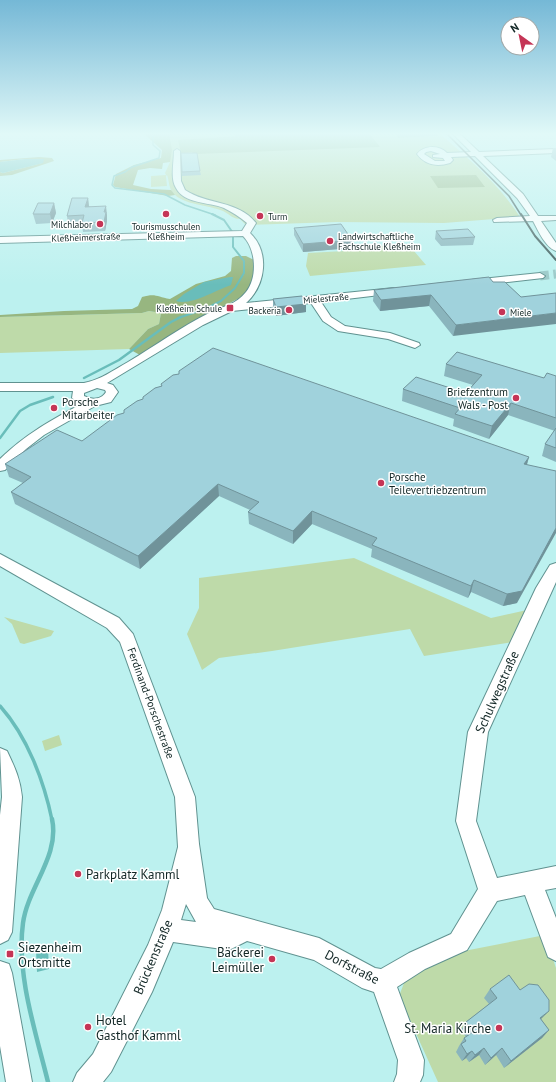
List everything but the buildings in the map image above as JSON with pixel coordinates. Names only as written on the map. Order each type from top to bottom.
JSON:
[{"type":"street","points":[[179,183],[180,190],[183,193],[194,198],[226,207],[245,217],[252,223],[240,233],[250,237],[258,253],[258,273],[253,289],[236,307]]},
{"type":"street","points":[[507,183],[520,196],[556,248]]},
{"type":"street","points":[[497,220],[556,218]]},
{"type":"street","name":"Kleßheimerstraße","points":[[0,240],[240,233]]},
{"type":"street","points":[[462,284],[540,276]]},
{"type":"street","name":"Mielestraße","points":[[84,390],[128,368],[192,326],[218,313],[236,307],[402,290]]},
{"type":"street","points":[[314,299],[327,319],[342,329],[390,336],[415,345]]},
{"type":"street","name":"Mielestraße","points":[[92,403],[108,398],[111,395],[111,389],[128,368]]},
{"type":"street","points":[[0,387],[84,390],[105,385],[111,389]]},
{"type":"street","points":[[84,390],[82,401],[92,403]]},
{"type":"street","points":[[55,422],[84,390]]},
{"type":"street","points":[[0,467],[30,439],[55,422],[92,403]]},
{"type":"street","name":"Ferdinand-Porschestraße","points":[[0,559],[113,623],[127,639],[185,797],[188,844]]},
{"type":"street","name":"Schulwegstraße","points":[[490,891],[466,821],[478,732],[544,588],[556,569]]},
{"type":"street","points":[[0,757],[10,779],[12,797],[2,879],[0,932]]},
{"type":"street","name":"Dorfstraße","points":[[188,844],[196,902],[207,918],[244,930],[319,950],[371,979],[383,982],[411,1060],[410,1075],[407,1082]]},
{"type":"street","name":"Brückenstraße","points":[[86,1082],[105,1056],[143,984],[167,930],[188,844]]},
{"type":"street","points":[[383,982],[417,961],[459,942],[490,891],[556,877]]},
{"type":"street","points":[[531,882],[556,949]]},
{"type":"street","points":[[167,930],[229,938],[244,930]]},
{"type":"street","points":[[0,973],[19,1082]]},
{"type":"green space","points":[[113,183],[134,183],[133,185],[151,189],[171,190],[175,195],[168,196],[115,187]]},
{"type":"green space","points":[[151,183],[167,183],[167,186],[151,187]]},
{"type":"green space","points":[[169,183],[493,183],[503,193],[520,217],[444,223],[337,222],[246,225],[240,219],[223,211],[183,200],[177,197],[171,189]]},
{"type":"green space","points":[[435,183],[482,183],[485,187],[438,188]]},
{"type":"green space","points":[[408,244],[426,265],[310,276],[306,266],[308,253],[381,249],[380,246]]},
{"type":"green space","points":[[236,256],[246,256],[254,260],[253,280],[243,296],[180,330],[140,355],[129,349],[148,329],[159,324],[161,313],[149,311],[142,313],[0,317],[0,315],[64,311],[132,309],[138,306],[142,297],[154,295],[170,299],[196,284],[225,276],[231,271],[232,258]]},
{"type":"green space","points":[[149,311],[161,313],[159,324],[148,329],[129,349],[0,353],[0,317],[142,313]]},
{"type":"green space","points":[[354,558],[491,618],[527,610],[525,640],[424,656],[410,629],[219,658],[202,670],[187,634],[199,608],[199,578]]},
{"type":"green space","points":[[4,617],[54,631],[51,636],[24,644],[20,643],[12,624]]},
{"type":"green space","points":[[59,735],[62,745],[45,751],[42,741]]},
{"type":"green space","points":[[545,935],[556,968],[556,1082],[438,1082],[399,996],[406,978],[459,952]]},
{"type":"water","points":[[233,277],[231,285],[204,297],[182,302],[176,301],[184,294],[204,282]]},
{"type":"water","points":[[48,948],[49,969],[37,972],[36,951]]},
{"type":"waterway","points":[[112,183],[115,188],[164,194],[185,205],[212,214]]},
{"type":"waterway","points":[[181,317],[205,309],[221,301],[235,288],[244,273],[244,261],[233,247],[233,233],[224,220],[212,214]]},
{"type":"waterway","points":[[84,378],[119,360],[171,322],[181,317]]},
{"type":"waterway","points":[[0,438],[20,411],[30,405],[53,397]]},
{"type":"waterway","points":[[0,706],[18,731],[33,760],[49,805],[52,820]]},
{"type":"waterway","points":[[48,1082],[28,1003],[22,962],[22,942],[23,923],[26,910],[52,846],[52,819]]},
{"type":"tunnel","points":[[540,276],[556,274]]},
{"type":"railway","points":[[496,183],[509,196],[521,215]]},
{"type":"railway","points":[[521,214],[535,236],[556,260]]},
{"type":"place","name":"Tourismusschulen Kleßheim","points":[[166,214]]},
{"type":"place","name":"Turm","points":[[260,216]]},
{"type":"place","name":"Milchlabor","points":[[100,224]]},
{"type":"place","name":"Landwirtschaftliche Fachschule Kleßheim","points":[[330,241]]},
{"type":"place","name":"Kleßheim Schule","points":[[230,308]]},
{"type":"place","name":"Backeria","points":[[289,310]]},
{"type":"place","name":"Miele","points":[[502,312]]},
{"type":"place","name":"Briefzentrum Wals - Post","points":[[516,398]]},
{"type":"place","name":"Porsche Mitarbeiter","points":[[54,408]]},
{"type":"place","name":"Porsche Teilevertriebzentrum","points":[[381,483]]},
{"type":"place","name":"Parkplatz Kamml","points":[[78,874]]},
{"type":"place","name":"Siezenheim Ortsmitte","points":[[10,954]]},
{"type":"place","name":"Bäckerei Leimüller","points":[[272,959]]},
{"type":"place","name":"Hotel Gasthof Kamml","points":[[88,1027]]},
{"type":"place","name":"St. Maria Kirche","points":[[499,1028]]}]
